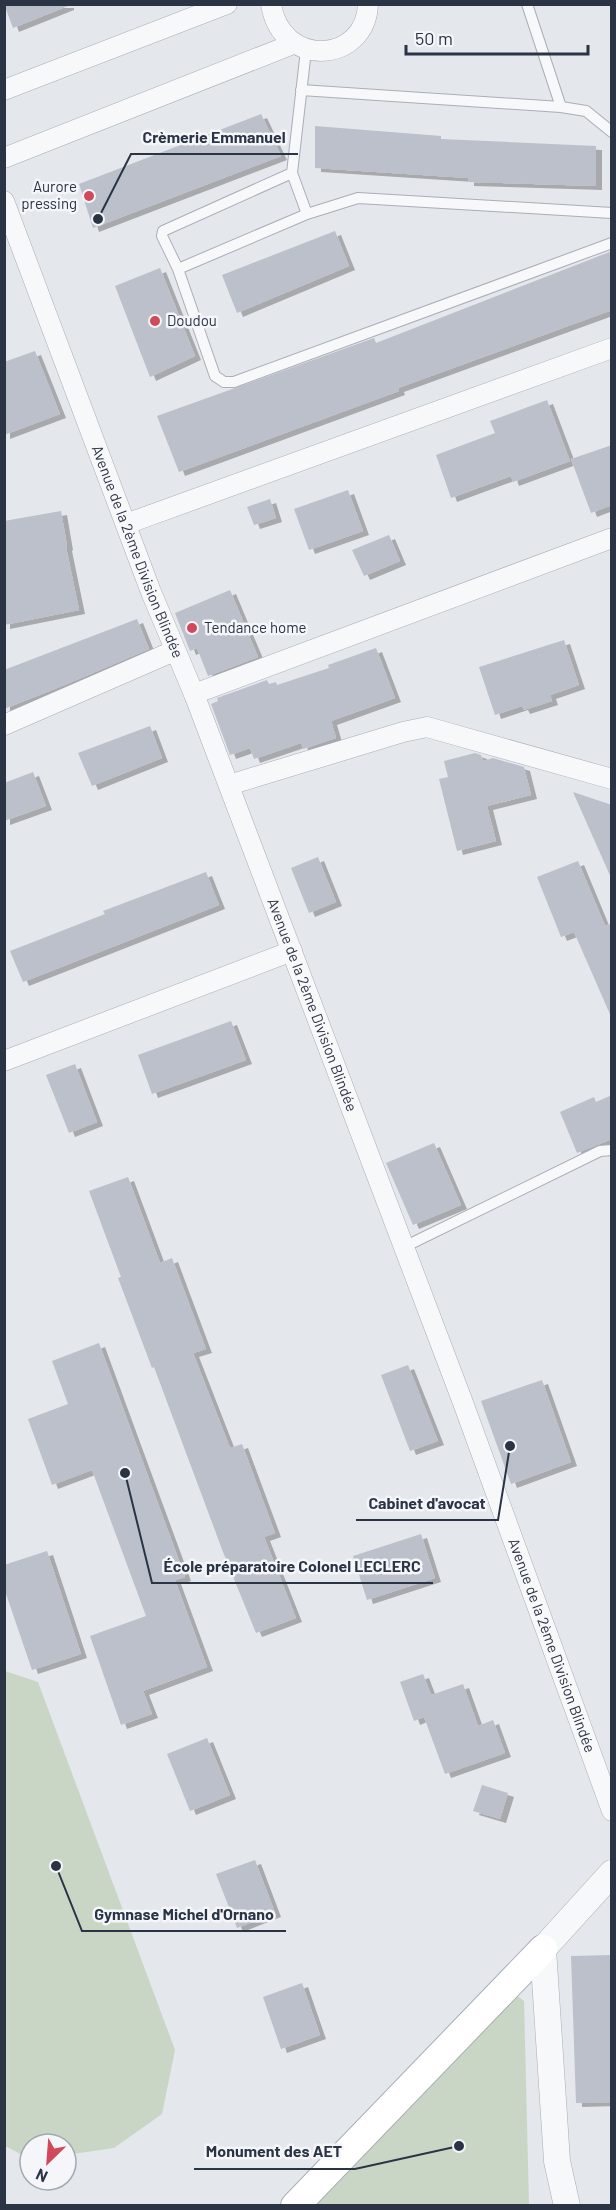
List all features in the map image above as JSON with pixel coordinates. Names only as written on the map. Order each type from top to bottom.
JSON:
[{"type":"main road","points":[[295,2205],[543,1949]]},
{"type":"street","points":[[4,90],[227,4]]},
{"type":"street","points":[[271,4],[281,33],[299,47],[319,51],[333,50],[345,45],[356,36],[368,12],[368,4]]},
{"type":"street","points":[[4,158],[299,47]]},
{"type":"street","name":"Avenue de la 2ème Division Blindée","points":[[4,201],[462,1400],[612,1811]]},
{"type":"street","points":[[126,524],[612,348]]},
{"type":"street","points":[[194,694],[612,538]]},
{"type":"street","points":[[4,724],[174,651]]},
{"type":"street","points":[[229,785],[403,732],[427,727],[612,779]]},
{"type":"street","points":[[4,1061],[292,951]]},
{"type":"street","points":[[567,2205],[557,2161],[543,1949],[612,1873]]},
{"type":"street","points":[[550,2205],[557,2161]]},
{"type":"lane","points":[[527,4],[561,107]]},
{"type":"lane","points":[[299,47],[301,90],[292,173],[307,214]]},
{"type":"lane","points":[[301,90],[561,107],[586,111],[612,132]]},
{"type":"lane","points":[[292,173],[163,231],[162,236],[178,268],[215,376],[224,382],[234,382],[612,243]]},
{"type":"lane","points":[[178,268],[307,214],[358,198],[612,213]]},
{"type":"lane","points":[[404,1247],[600,1150],[612,1150]]},
{"type":"green space","points":[[5,1671],[38,1682],[175,2050],[162,2114],[114,2148],[78,2153],[78,2132],[18,2132],[18,2153],[5,2146]]},
{"type":"green space","points":[[512,1992],[524,2001],[529,2204],[313,2206]]},
{"type":"building","points":[[4,4],[68,4],[68,6],[13,28]]},
{"type":"building","points":[[261,114],[281,156],[93,228],[79,184]]},
{"type":"building","points":[[315,126],[441,136],[441,139],[596,146],[596,186],[468,182],[468,178],[315,168]]},
{"type":"building","points":[[335,231],[349,266],[237,313],[222,275]]},
{"type":"building","points":[[612,251],[612,310],[398,388],[399,391],[179,472],[157,416],[374,338],[376,343]]},
{"type":"building","name":"Doudou","points":[[160,268],[195,356],[150,377],[115,286]]},
{"type":"building","points":[[35,351],[60,414],[4,435],[4,362]]},
{"type":"building","points":[[547,400],[570,461],[513,482],[511,476],[451,498],[436,455],[495,433],[490,421]]},
{"type":"building","points":[[612,445],[612,505],[591,513],[571,459]]},
{"type":"building","points":[[348,490],[363,531],[309,550],[294,509]]},
{"type":"building","points":[[270,499],[276,518],[254,525],[247,507]]},
{"type":"building","points":[[61,511],[79,610],[4,625],[4,521]]},
{"type":"building","points":[[389,535],[400,561],[364,576],[352,550]]},
{"type":"building","points":[[230,590],[258,657],[208,676],[197,648],[190,651],[175,613]]},
{"type":"building","points":[[137,619],[149,649],[4,709],[4,670]]},
{"type":"building","points":[[564,640],[579,685],[550,695],[552,701],[524,710],[522,706],[495,715],[479,667]]},
{"type":"building","points":[[376,648],[395,698],[331,721],[336,738],[303,749],[301,743],[254,759],[250,748],[230,755],[211,704],[218,701],[217,698],[267,680],[269,684],[276,682],[277,685],[329,668],[328,665]]},
{"type":"building","points":[[150,726],[162,758],[92,786],[78,753]]},
{"type":"building","points":[[475,753],[481,755],[483,761],[493,758],[524,767],[531,795],[487,806],[496,841],[457,851],[439,779],[448,777],[444,761]]},
{"type":"building","points":[[33,772],[46,806],[4,821],[4,783]]},
{"type":"building","points":[[573,792],[612,805],[612,880]]},
{"type":"building","points":[[318,857],[336,902],[309,913],[291,868]]},
{"type":"building","points":[[578,861],[605,926],[612,923],[612,1019],[574,932],[561,937],[537,877]]},
{"type":"building","points":[[206,872],[219,905],[23,982],[10,951],[105,914],[103,911]]},
{"type":"building","points":[[231,1021],[246,1060],[152,1094],[138,1055]]},
{"type":"building","points":[[75,1064],[97,1122],[69,1133],[46,1075]]},
{"type":"building","points":[[612,1095],[612,1139],[577,1153],[560,1112],[594,1097],[596,1102]]},
{"type":"building","points":[[434,1143],[461,1205],[413,1225],[386,1163]]},
{"type":"building","points":[[128,1177],[160,1263],[172,1258],[206,1349],[193,1353],[230,1448],[242,1444],[275,1533],[264,1537],[296,1618],[256,1633],[223,1552],[154,1367],[152,1368],[118,1278],[121,1277],[89,1191]]},
{"type":"building","points":[[99,1343],[185,1577],[175,1580],[207,1667],[143,1691],[152,1714],[121,1725],[90,1636],[146,1616],[92,1470],[52,1485],[28,1419],[68,1404],[52,1361]]},
{"type":"building","points":[[408,1365],[438,1441],[410,1451],[381,1375]]},
{"type":"building","points":[[542,1380],[571,1462],[511,1484],[481,1401]]},
{"type":"building","points":[[421,1534],[435,1578],[367,1600],[353,1556]]},
{"type":"building","points":[[47,1551],[81,1654],[32,1670],[4,1588],[4,1565]]},
{"type":"building","points":[[423,1674],[431,1695],[463,1684],[478,1726],[493,1720],[505,1753],[445,1774],[424,1717],[414,1721],[400,1682]]},
{"type":"building","points":[[207,1738],[230,1795],[190,1811],[167,1754]]},
{"type":"building","points":[[482,1785],[508,1793],[500,1819],[473,1811]]},
{"type":"building","points":[[255,1860],[275,1913],[237,1928],[216,1874]]},
{"type":"building","points":[[612,1955],[612,2102],[576,2103],[571,1956]]},
{"type":"building","points":[[302,1983],[320,2035],[281,2049],[263,1997]]},
{"type":"place","name":"Aurore pressing","points":[[89,196]]},
{"type":"place","name":"Crèmerie Emmanuel","points":[[98,219]]},
{"type":"place","name":"Doudou","points":[[155,321]]},
{"type":"place","name":"Tendance home","points":[[192,628]]},
{"type":"place","name":"Cabinet d'avocat","points":[[510,1446]]},
{"type":"place","name":"École préparatoire Colonel LECLERC","points":[[125,1473]]},
{"type":"place","name":"Gymnase Michel d'Ornano","points":[[56,1866]]},
{"type":"place","name":"Monument des AET","points":[[459,2146]]}]
